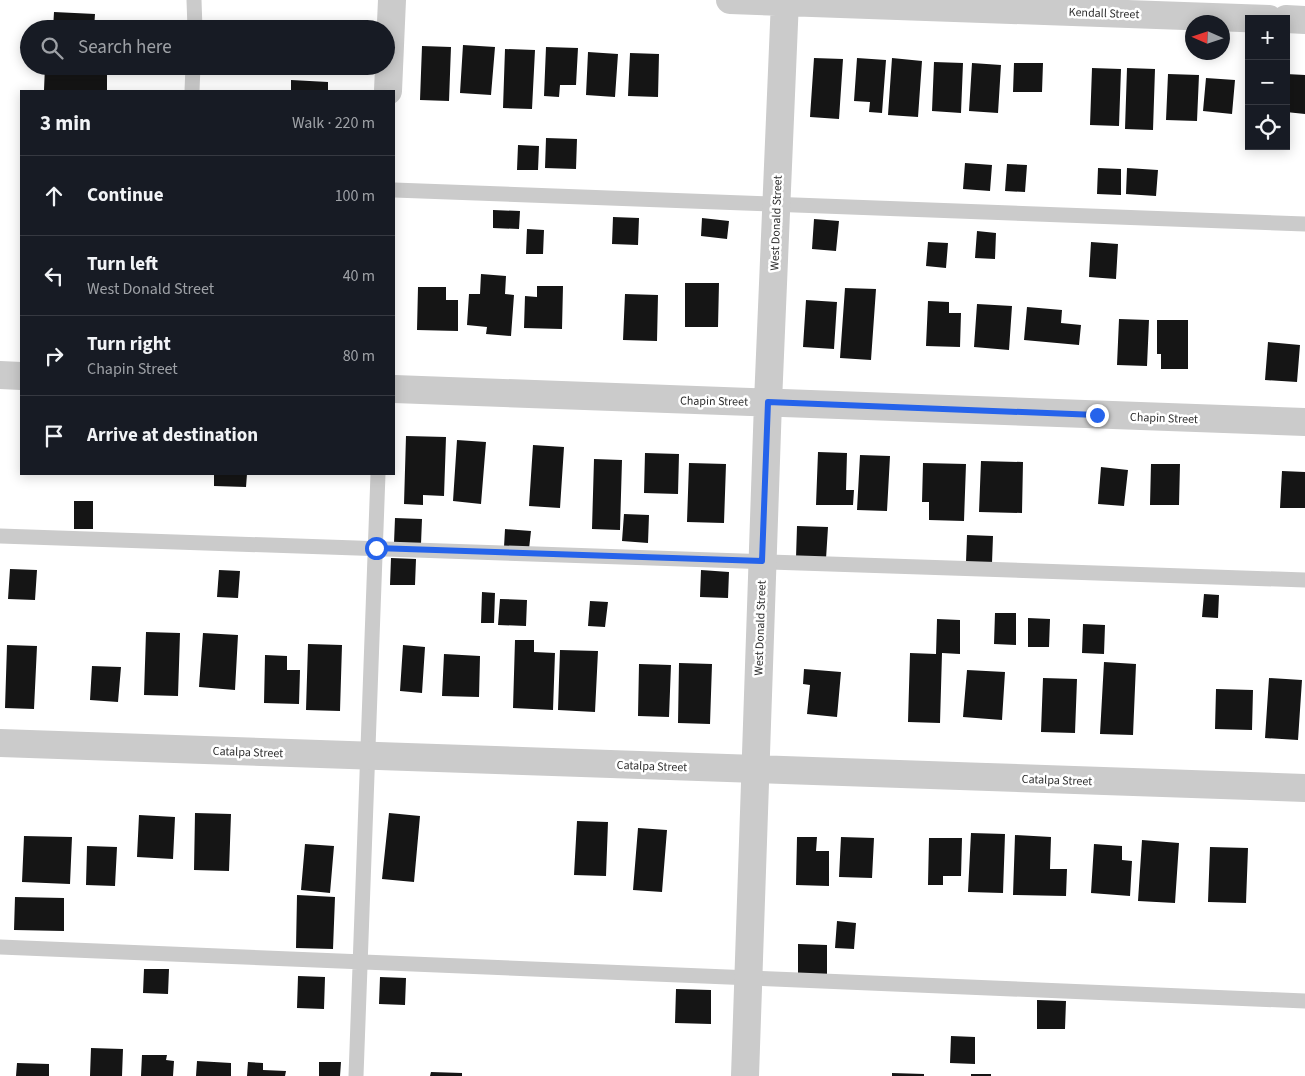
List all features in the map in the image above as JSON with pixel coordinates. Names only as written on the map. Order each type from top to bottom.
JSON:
[{"type":"street","points":[[391,20],[392,0]]},
{"type":"street","name":"Kendall Street","points":[[730,0],[1245,18]]},
{"type":"street","name":"West Donald Street","points":[[745,1076],[762,561],[784,1]]},
{"type":"street","points":[[1290,19],[1305,20]]},
{"type":"street","points":[[388,90],[389,75]]},
{"type":"street","points":[[0,375],[20,376]]},
{"type":"street","name":"Chapin Street","points":[[395,389],[1305,422]]},
{"type":"street","name":"Catalpa Street","points":[[0,743],[1305,788]]},
{"type":"lane","points":[[194,0],[195,20]]},
{"type":"lane","points":[[192,90],[193,75]]},
{"type":"lane","points":[[395,190],[1305,224]]},
{"type":"lane","points":[[356,1076],[378,475]]},
{"type":"lane","points":[[0,536],[1305,580]]},
{"type":"lane","points":[[0,947],[1305,1001]]},
{"type":"building","points":[[54,12],[95,14],[95,20],[54,20]]},
{"type":"building","points":[[463,45],[495,47],[491,95],[460,93]]},
{"type":"building","points":[[422,46],[451,47],[449,101],[420,100]]},
{"type":"building","points":[[546,47],[578,48],[576,85],[560,85],[559,97],[544,96]]},
{"type":"building","points":[[505,49],[535,50],[532,109],[503,108]]},
{"type":"building","points":[[588,52],[618,54],[615,97],[586,95]]},
{"type":"building","points":[[630,53],[659,54],[658,97],[628,96]]},
{"type":"building","points":[[814,58],[843,59],[839,119],[810,117]]},
{"type":"building","points":[[857,58],[886,60],[882,113],[869,112],[870,102],[854,101]]},
{"type":"building","points":[[892,58],[922,61],[918,117],[888,115]]},
{"type":"building","points":[[934,62],[963,63],[961,113],[932,111]]},
{"type":"building","points":[[972,63],[1001,65],[998,113],[969,111]]},
{"type":"building","points":[[1014,63],[1043,63],[1042,92],[1013,92]]},
{"type":"building","points":[[1092,68],[1121,69],[1119,126],[1090,125]]},
{"type":"building","points":[[1127,68],[1155,69],[1153,130],[1125,129]]},
{"type":"building","points":[[1168,74],[1199,75],[1197,121],[1166,120]]},
{"type":"building","points":[[1290,74],[1305,75],[1305,114],[1290,112]]},
{"type":"building","points":[[45,75],[107,75],[107,90],[44,90]]},
{"type":"building","points":[[1206,78],[1235,80],[1232,114],[1203,111]]},
{"type":"building","points":[[291,80],[328,82],[328,90],[291,90]]},
{"type":"building","points":[[546,138],[577,139],[576,169],[545,168]]},
{"type":"building","points":[[518,145],[539,146],[538,170],[517,170]]},
{"type":"building","points":[[965,163],[992,165],[990,191],[963,189]]},
{"type":"building","points":[[1007,164],[1027,165],[1025,192],[1005,191]]},
{"type":"building","points":[[1098,168],[1121,169],[1121,195],[1097,194]]},
{"type":"building","points":[[1127,168],[1158,170],[1156,196],[1126,194]]},
{"type":"building","points":[[493,210],[520,211],[519,229],[493,228]]},
{"type":"building","points":[[613,217],[639,218],[638,245],[612,244]]},
{"type":"building","points":[[702,218],[729,221],[727,239],[701,236]]},
{"type":"building","points":[[814,219],[839,221],[836,251],[812,249]]},
{"type":"building","points":[[527,229],[544,230],[543,254],[526,254]]},
{"type":"building","points":[[977,231],[996,233],[995,259],[975,258]]},
{"type":"building","points":[[928,242],[948,243],[946,268],[926,266]]},
{"type":"building","points":[[1091,242],[1118,244],[1116,279],[1089,277]]},
{"type":"building","points":[[481,274],[506,276],[505,294],[514,295],[511,336],[486,334],[487,327],[467,325],[469,294],[480,294]]},
{"type":"building","points":[[685,283],[719,283],[718,327],[685,327]]},
{"type":"building","points":[[537,286],[563,286],[562,329],[524,328],[525,296],[537,297]]},
{"type":"building","points":[[418,287],[446,287],[446,300],[458,300],[458,331],[417,330]]},
{"type":"building","points":[[845,288],[876,289],[871,360],[840,358]]},
{"type":"building","points":[[625,294],[658,295],[657,341],[623,340]]},
{"type":"building","points":[[806,300],[837,302],[834,349],[803,347]]},
{"type":"building","points":[[928,301],[949,302],[949,313],[961,313],[960,347],[926,346]]},
{"type":"building","points":[[977,304],[1012,306],[1009,350],[974,347]]},
{"type":"building","points":[[1027,307],[1062,310],[1061,323],[1081,325],[1079,345],[1024,340]]},
{"type":"building","points":[[1119,319],[1149,320],[1147,366],[1117,365]]},
{"type":"building","points":[[1157,320],[1188,320],[1188,369],[1161,369],[1161,354],[1157,354]]},
{"type":"building","points":[[1268,342],[1300,345],[1297,382],[1265,380]]},
{"type":"building","points":[[406,436],[446,437],[444,496],[423,495],[423,505],[404,504]]},
{"type":"building","points":[[457,440],[486,442],[481,504],[453,501]]},
{"type":"building","points":[[533,445],[564,447],[560,508],[529,506]]},
{"type":"building","points":[[818,452],[847,453],[846,490],[854,490],[853,505],[816,505]]},
{"type":"building","points":[[645,453],[679,454],[678,494],[644,493]]},
{"type":"building","points":[[860,455],[890,456],[887,511],[857,510]]},
{"type":"building","points":[[594,459],[622,460],[620,530],[592,529]]},
{"type":"building","points":[[981,461],[1023,462],[1022,513],[979,512]]},
{"type":"building","points":[[689,463],[726,464],[724,523],[687,522]]},
{"type":"building","points":[[923,463],[966,464],[964,521],[929,520],[929,502],[922,502]]},
{"type":"building","points":[[1151,464],[1180,464],[1179,505],[1150,505]]},
{"type":"building","points":[[1101,467],[1128,470],[1124,506],[1098,504]]},
{"type":"building","points":[[1282,471],[1305,472],[1305,508],[1280,508]]},
{"type":"building","points":[[214,475],[247,475],[246,487],[214,486]]},
{"type":"building","points":[[74,501],[93,501],[93,529],[74,529]]},
{"type":"building","points":[[624,514],[649,515],[648,543],[622,541]]},
{"type":"building","points":[[395,518],[422,519],[421,544],[394,543]]},
{"type":"building","points":[[797,526],[828,527],[826,559],[796,558]]},
{"type":"building","points":[[505,529],[531,531],[529,549],[504,547]]},
{"type":"building","points":[[967,535],[993,536],[992,563],[966,562]]},
{"type":"building","points":[[391,558],[416,559],[415,585],[390,585]]},
{"type":"building","points":[[10,569],[37,570],[35,600],[8,599]]},
{"type":"building","points":[[219,570],[240,571],[238,598],[217,597]]},
{"type":"building","points":[[701,570],[729,572],[728,598],[700,597]]},
{"type":"building","points":[[482,592],[495,593],[494,623],[481,623]]},
{"type":"building","points":[[1204,594],[1219,595],[1218,618],[1202,617]]},
{"type":"building","points":[[500,599],[527,600],[526,626],[498,625]]},
{"type":"building","points":[[590,601],[608,602],[605,627],[588,626]]},
{"type":"building","points":[[995,613],[1016,613],[1016,645],[994,644]]},
{"type":"building","points":[[1028,618],[1050,619],[1049,647],[1028,647]]},
{"type":"building","points":[[937,619],[960,620],[960,654],[942,653],[940,723],[908,722],[910,653],[936,654]]},
{"type":"building","points":[[1083,624],[1105,625],[1104,654],[1082,653]]},
{"type":"building","points":[[146,632],[180,633],[178,696],[144,695]]},
{"type":"building","points":[[203,633],[238,635],[235,690],[199,687]]},
{"type":"building","points":[[515,640],[534,640],[534,652],[555,653],[553,710],[513,708]]},
{"type":"building","points":[[308,644],[342,645],[340,711],[306,710]]},
{"type":"building","points":[[7,645],[37,646],[34,709],[5,708]]},
{"type":"building","points":[[403,645],[425,647],[422,693],[400,691]]},
{"type":"building","points":[[560,650],[598,651],[595,712],[558,710]]},
{"type":"building","points":[[444,654],[480,656],[479,697],[442,696]]},
{"type":"building","points":[[265,655],[287,656],[287,670],[300,670],[299,704],[264,703]]},
{"type":"building","points":[[1104,662],[1136,664],[1133,735],[1100,734]]},
{"type":"building","points":[[679,663],[712,664],[710,724],[678,723]]},
{"type":"building","points":[[639,664],[671,665],[669,717],[638,716]]},
{"type":"building","points":[[92,666],[121,667],[118,702],[90,700]]},
{"type":"building","points":[[804,669],[841,672],[837,717],[807,714],[810,685],[803,684]]},
{"type":"building","points":[[967,670],[1005,672],[1002,720],[963,717]]},
{"type":"building","points":[[1043,678],[1077,679],[1075,733],[1041,732]]},
{"type":"building","points":[[1269,678],[1302,680],[1298,740],[1265,738]]},
{"type":"building","points":[[1216,689],[1253,690],[1252,730],[1215,729]]},
{"type":"building","points":[[195,813],[231,814],[229,871],[194,870]]},
{"type":"building","points":[[389,813],[420,816],[414,882],[382,879]]},
{"type":"building","points":[[139,815],[175,817],[173,859],[137,857]]},
{"type":"building","points":[[577,821],[608,822],[606,876],[574,875]]},
{"type":"building","points":[[638,828],[667,830],[662,892],[633,890]]},
{"type":"building","points":[[971,833],[1005,834],[1003,893],[968,892]]},
{"type":"building","points":[[1015,835],[1051,837],[1050,869],[1067,869],[1066,896],[1013,895]]},
{"type":"building","points":[[24,836],[72,837],[70,884],[22,882]]},
{"type":"building","points":[[797,837],[817,837],[816,851],[829,851],[829,886],[796,885]]},
{"type":"building","points":[[841,837],[874,838],[872,878],[839,877]]},
{"type":"building","points":[[929,838],[962,838],[961,876],[943,876],[943,885],[928,885]]},
{"type":"building","points":[[1142,840],[1179,843],[1175,903],[1138,901]]},
{"type":"building","points":[[305,844],[334,846],[330,893],[301,890]]},
{"type":"building","points":[[1094,844],[1122,846],[1122,860],[1132,861],[1130,896],[1091,893]]},
{"type":"building","points":[[87,846],[117,847],[115,886],[86,885]]},
{"type":"building","points":[[1210,847],[1248,848],[1246,903],[1208,902]]},
{"type":"building","points":[[297,895],[335,897],[333,949],[296,948]]},
{"type":"building","points":[[15,897],[64,898],[64,931],[14,930]]},
{"type":"building","points":[[837,921],[856,923],[854,949],[835,948]]},
{"type":"building","points":[[798,944],[827,945],[827,975],[798,974]]},
{"type":"building","points":[[144,969],[169,969],[168,994],[143,993]]},
{"type":"building","points":[[298,976],[325,977],[324,1009],[297,1008]]},
{"type":"building","points":[[380,977],[406,978],[405,1005],[379,1004]]},
{"type":"building","points":[[676,989],[711,990],[711,1024],[675,1023]]},
{"type":"building","points":[[1037,1000],[1066,1001],[1065,1029],[1037,1029]]},
{"type":"building","points":[[951,1036],[975,1037],[975,1064],[950,1063]]},
{"type":"building","points":[[91,1048],[123,1049],[122,1076],[90,1076]]},
{"type":"building","points":[[142,1055],[167,1055],[166,1060],[174,1061],[173,1076],[141,1076]]},
{"type":"building","points":[[197,1061],[231,1063],[231,1076],[196,1076]]},
{"type":"building","points":[[248,1062],[263,1063],[263,1070],[286,1071],[285,1076],[247,1076]]},
{"type":"building","points":[[319,1062],[341,1062],[340,1076],[319,1076]]},
{"type":"building","points":[[17,1063],[49,1064],[49,1076],[16,1076]]},
{"type":"building","points":[[431,1072],[462,1073],[462,1076],[430,1076]]},
{"type":"building","points":[[892,1073],[924,1074],[924,1076],[892,1076]]},
{"type":"building","points":[[971,1074],[991,1074],[991,1076],[971,1076]]},
{"type":"route","points":[[376,548],[762,561],[768,402],[1097,415]]}]
